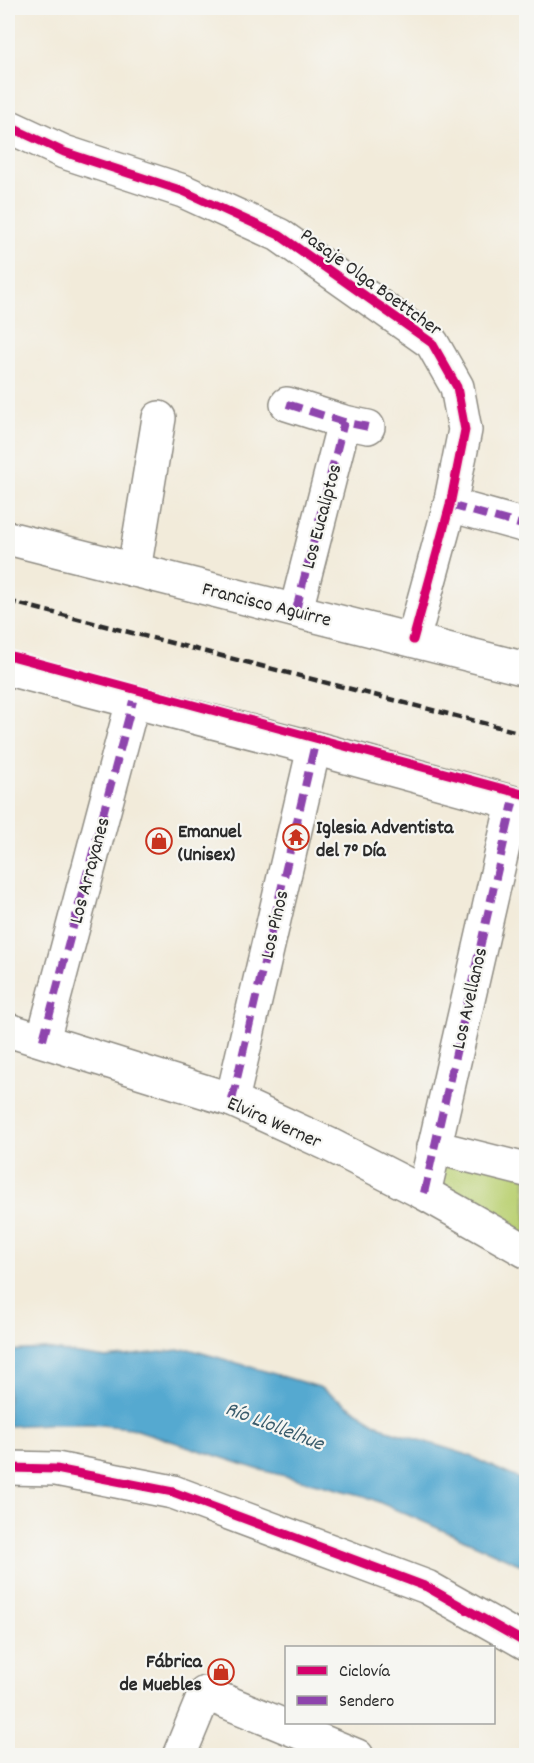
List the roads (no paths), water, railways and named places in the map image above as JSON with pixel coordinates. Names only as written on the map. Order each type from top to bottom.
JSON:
[{"type":"street","name":"Pasaje Olga Boettcher","points":[[8,126],[64,152],[183,191],[279,235],[432,343],[457,387],[465,430],[450,505],[413,640]]},
{"type":"street","name":"Los Eucaliptos","points":[[287,404],[356,425],[296,610]]},
{"type":"street","points":[[134,570],[159,418]]},
{"type":"street","points":[[450,505],[526,526]]},
{"type":"street","name":"Francisco Aguirre","points":[[8,538],[526,669]]},
{"type":"street","points":[[8,669],[314,748],[520,805]]},
{"type":"street","name":"Los Arrayanes","points":[[43,1040],[133,701]]},
{"type":"street","name":"Los Pinos","points":[[232,1100],[314,748]]},
{"type":"street","name":"Los Avellanos","points":[[424,1193],[520,805]]},
{"type":"street","name":"Elvira Werner","points":[[8,1030],[232,1100],[328,1144],[424,1193],[526,1251]]},
{"type":"street","points":[[434,1147],[526,1170]]},
{"type":"street","points":[[8,1468],[56,1469],[174,1492],[427,1587],[526,1643]]},
{"type":"street","points":[[179,1755],[205,1693],[357,1755]]},
{"type":"water","name":"Río Llollelhue","points":[[45,1349],[106,1358],[189,1349],[319,1387],[387,1430],[465,1454],[526,1482],[526,1567],[365,1496],[257,1469],[131,1428],[90,1424],[8,1426],[8,1351]]},
{"type":"railway","points":[[8,601],[526,734]]},
{"type":"place","name":"Iglesia Adventista del 7° Día","points":[[296,837]]},
{"type":"place","name":"Emanuel (Unisex)","points":[[159,841]]},
{"type":"place","name":"Fábrica de Muebles","points":[[221,1672]]}]
